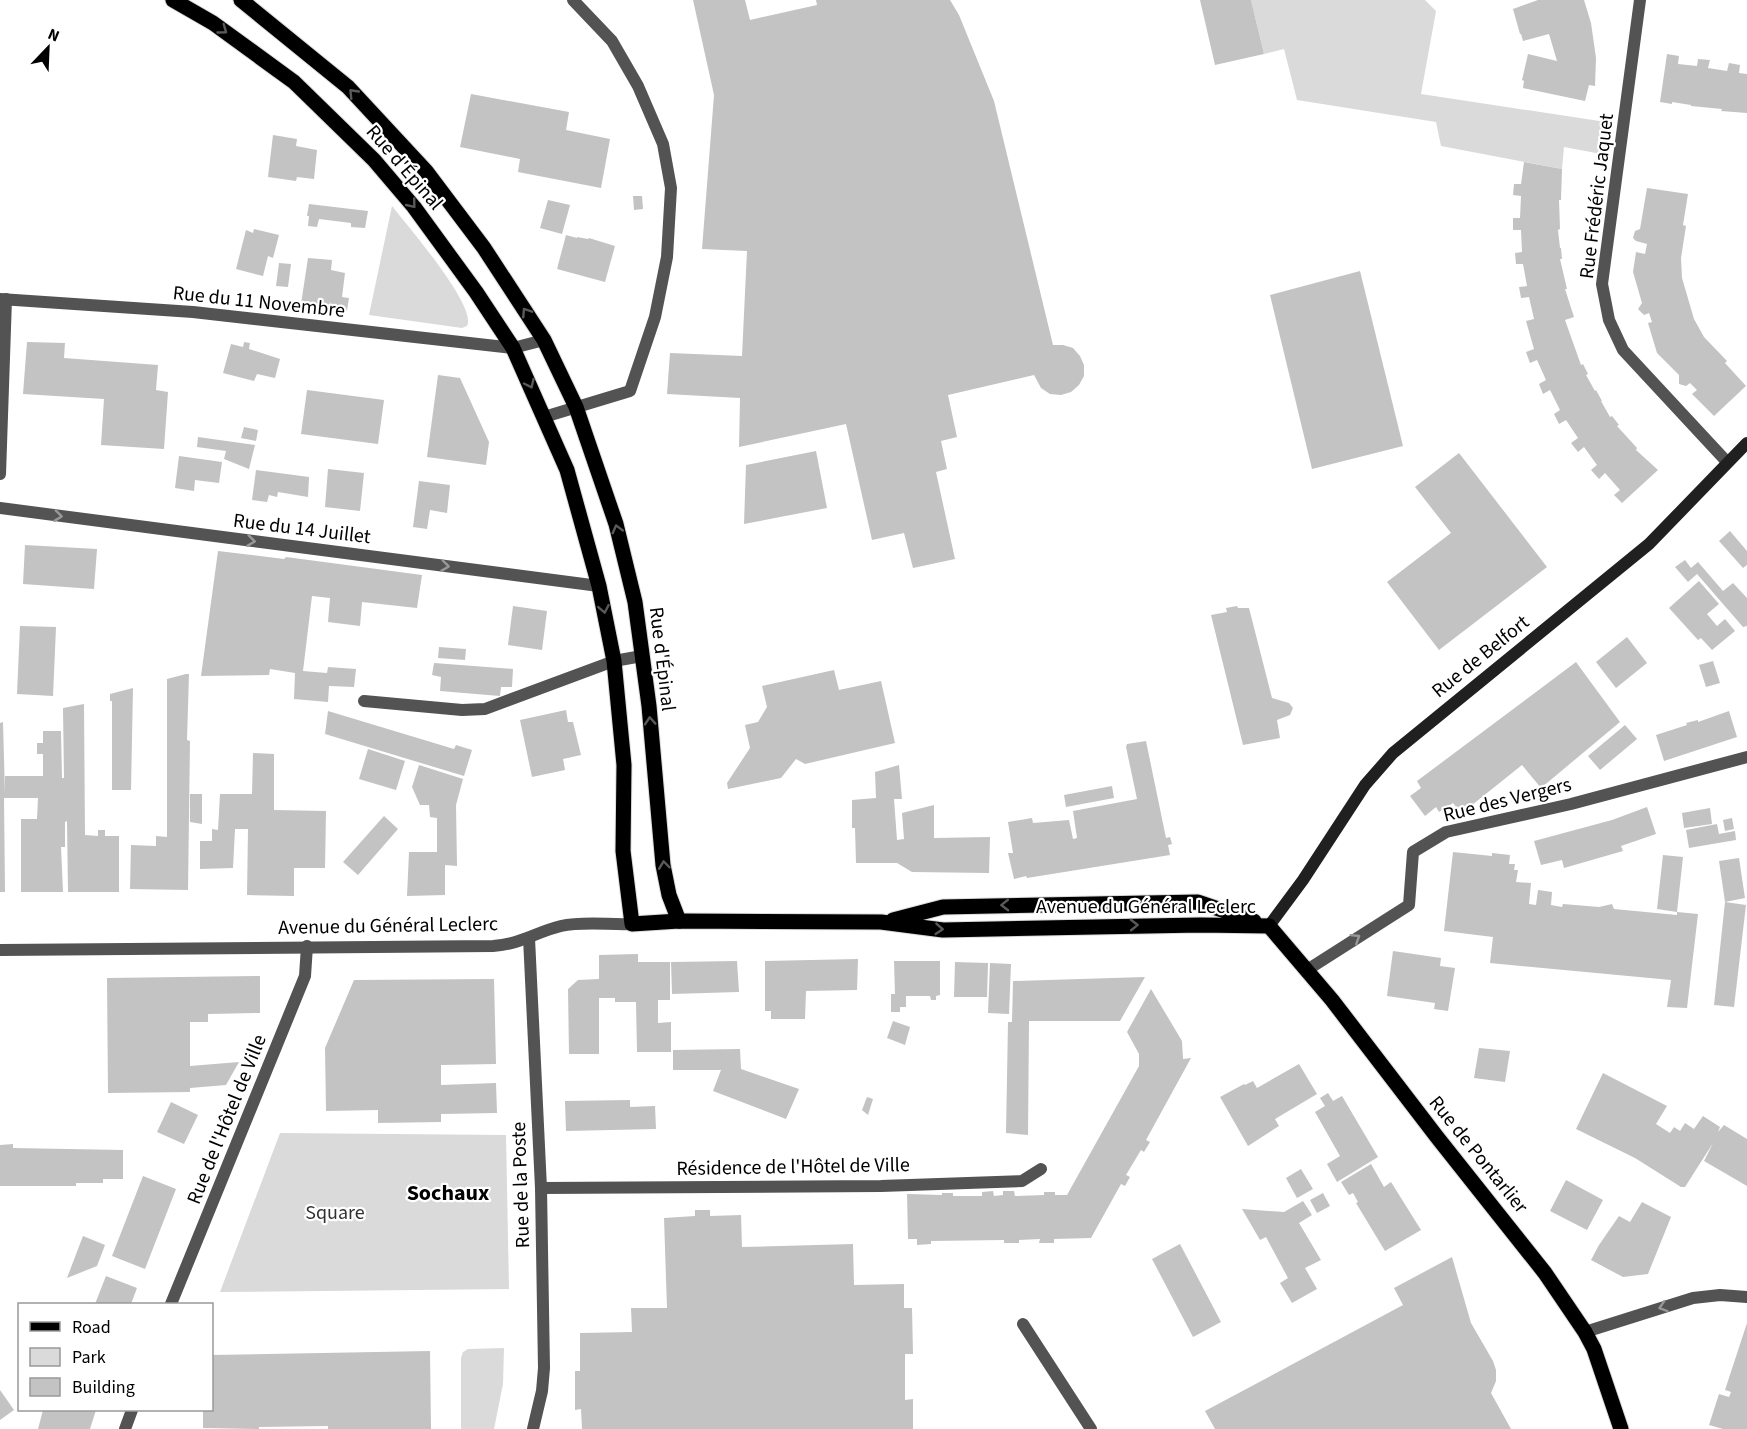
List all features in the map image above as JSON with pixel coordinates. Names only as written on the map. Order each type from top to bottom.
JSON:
[{"type":"main road","name":"Rue d'Épinal","points":[[173,0],[213,23],[294,82],[374,160],[414,207],[476,292],[513,348],[567,470],[599,586],[614,662],[624,765],[622,851],[632,924]]},
{"type":"main road","name":"Rue d'Épinal","points":[[241,0],[348,87],[426,171],[484,248],[544,340],[576,407],[616,524],[635,602],[663,865],[669,895],[679,921]]},
{"type":"main road","name":"Rue de Belfort","points":[[1269,926],[1303,880],[1365,785],[1393,753],[1648,544],[1747,443]]},
{"type":"main road","name":"Avenue du Général Leclerc","points":[[881,922],[944,907],[1198,902],[1269,926]]},
{"type":"main road","name":"Avenue du Général Leclerc","points":[[632,924],[679,921],[881,922],[943,930],[1200,924],[1269,926]]},
{"type":"main road","name":"Rue de Pontarlier","points":[[1269,926],[1307,970],[1545,1273],[1585,1332],[1621,1429]]},
{"type":"street","points":[[544,417],[630,391],[655,317],[667,257],[671,188],[663,144],[638,86],[612,41],[573,0]]},
{"type":"street","name":"Rue Frédéric Jaquet","points":[[1640,0],[1602,284],[1609,320],[1623,350],[1727,462]]},
{"type":"street","name":"Rue du 11 Novembre","points":[[3,299],[193,312],[513,348]]},
{"type":"street","points":[[0,474],[3,299]]},
{"type":"street","points":[[513,348],[544,340]]},
{"type":"street","name":"Rue du 14 Juillet","points":[[0,508],[599,586]]},
{"type":"street","points":[[364,701],[462,710],[484,709],[614,662],[642,656]]},
{"type":"street","name":"Rue des Vergers","points":[[1307,970],[1409,905],[1413,852],[1446,832],[1571,804],[1747,757]]},
{"type":"street","name":"Avenue du Général Leclerc","points":[[0,950],[493,946],[507,945],[569,925],[632,924]]},
{"type":"street","name":"Rue de la Poste","points":[[529,938],[541,1188],[544,1368],[542,1391],[533,1429]]},
{"type":"street","name":"Rue de l'Hôtel de Ville","points":[[172,1303],[305,976],[307,946]]},
{"type":"street","name":"Résidence de l'Hôtel de Ville","points":[[541,1188],[872,1186],[1010,1182],[1022,1181],[1041,1169]]},
{"type":"street","points":[[1585,1332],[1693,1298],[1720,1295],[1747,1297]]},
{"type":"street","points":[[1023,1324],[1091,1429]]},
{"type":"street","points":[[124,1429],[132,1411]]},
{"type":"green space","points":[[1251,0],[1425,0],[1436,11],[1421,94],[1606,122],[1601,154],[1564,147],[1562,169],[1441,146],[1436,122],[1297,100],[1284,49],[1264,54]]},
{"type":"green space","points":[[392,206],[452,284],[468,316],[467,326],[462,328],[369,315]]},
{"type":"green space","name":"Square","points":[[280,1133],[506,1135],[509,1289],[220,1292]]},
{"type":"green space","points":[[504,1348],[503,1384],[494,1429],[461,1429],[461,1358],[463,1352],[468,1349]]},
{"type":"building","points":[[693,0],[745,0],[750,20],[817,5],[816,0],[950,0],[959,15],[994,101],[1053,345],[1073,348],[1084,365],[1084,376],[1071,392],[1061,395],[1050,394],[1041,388],[1034,375],[948,395],[957,437],[941,441],[947,469],[936,472],[955,559],[913,568],[904,533],[872,540],[846,424],[739,447],[740,398],[667,394],[670,353],[742,356],[747,251],[702,249],[714,95]]},
{"type":"building","points":[[1200,0],[1251,0],[1264,54],[1215,65]]},
{"type":"building","points":[[1538,0],[1584,0],[1591,23],[1596,58],[1595,86],[1589,85],[1585,101],[1523,88],[1524,81],[1522,80],[1528,54],[1557,61],[1549,34],[1523,41],[1520,34],[1513,9]]},
{"type":"building","points":[[1667,54],[1679,56],[1678,64],[1697,66],[1698,59],[1710,60],[1708,68],[1727,71],[1729,63],[1740,65],[1739,73],[1747,74],[1747,113],[1660,102]]},
{"type":"building","points":[[471,94],[569,112],[566,130],[610,139],[601,188],[518,172],[520,159],[460,147]]},
{"type":"building","points":[[273,135],[297,139],[296,146],[317,150],[314,179],[297,177],[296,181],[268,177]]},
{"type":"building","points":[[1524,162],[1562,169],[1561,200],[1559,200],[1560,229],[1558,230],[1562,259],[1560,259],[1567,289],[1565,289],[1574,317],[1565,320],[1581,365],[1583,364],[1588,374],[1586,375],[1610,417],[1612,416],[1619,425],[1617,426],[1637,448],[1636,450],[1658,470],[1622,503],[1614,495],[1620,490],[1605,473],[1599,479],[1591,470],[1597,465],[1584,447],[1578,452],[1571,443],[1578,438],[1566,420],[1559,424],[1554,414],[1560,410],[1550,390],[1543,394],[1539,384],[1546,380],[1537,360],[1530,363],[1526,352],[1534,349],[1526,321],[1534,319],[1529,297],[1521,298],[1519,287],[1527,286],[1523,264],[1516,264],[1515,253],[1522,252],[1521,230],[1513,230],[1513,218],[1520,218],[1521,196],[1513,195],[1514,184],[1521,184]]},
{"type":"building","points":[[1647,188],[1688,194],[1681,258],[1682,278],[1694,319],[1704,337],[1727,361],[1725,363],[1746,386],[1714,416],[1692,394],[1697,390],[1690,383],[1686,386],[1679,384],[1679,375],[1657,353],[1648,323],[1652,322],[1649,313],[1644,315],[1638,309],[1642,303],[1633,272],[1636,252],[1645,254],[1647,244],[1633,238],[1635,231],[1640,229]]},
{"type":"building","points":[[633,196],[642,196],[643,209],[634,210]]},
{"type":"building","points":[[548,200],[570,205],[562,234],[540,228]]},
{"type":"building","points":[[309,204],[368,211],[365,228],[351,227],[351,223],[319,219],[317,227],[308,226]]},
{"type":"building","points":[[254,229],[279,235],[273,258],[268,256],[263,276],[236,269],[246,230],[253,233]]},
{"type":"building","points":[[566,235],[589,238],[615,246],[605,282],[557,269]]},
{"type":"building","points":[[308,258],[332,260],[331,270],[345,273],[342,297],[349,298],[347,311],[301,304]]},
{"type":"building","points":[[279,263],[291,264],[288,287],[276,286]]},
{"type":"building","points":[[1360,271],[1403,446],[1312,469],[1270,295]]},
{"type":"building","points":[[27,342],[65,343],[64,358],[158,365],[156,390],[168,392],[164,449],[101,445],[104,399],[23,394]]},
{"type":"building","points":[[244,342],[250,343],[249,349],[280,359],[275,378],[257,374],[254,381],[223,373],[231,344],[243,347]]},
{"type":"building","points":[[438,375],[460,378],[489,442],[486,465],[427,457]]},
{"type":"building","points":[[307,390],[384,400],[378,444],[301,434]]},
{"type":"building","points":[[244,427],[258,430],[256,441],[241,438]]},
{"type":"building","points":[[198,437],[255,445],[249,469],[224,459],[226,451],[197,447]]},
{"type":"building","points":[[816,451],[827,508],[744,524],[746,465]]},
{"type":"building","points":[[1459,453],[1547,567],[1439,650],[1387,582],[1451,533],[1415,487]]},
{"type":"building","points":[[179,456],[222,462],[219,483],[195,480],[194,491],[175,488]]},
{"type":"building","points":[[328,469],[364,473],[360,511],[325,507]]},
{"type":"building","points":[[256,470],[309,477],[308,497],[278,492],[277,497],[269,495],[267,502],[252,500]]},
{"type":"building","points":[[419,481],[450,485],[447,513],[430,510],[427,529],[413,527]]},
{"type":"building","points":[[1730,531],[1747,551],[1747,565],[1743,568],[1719,541]]},
{"type":"building","points":[[25,545],[97,549],[94,589],[23,584]]},
{"type":"building","points":[[218,551],[284,559],[286,557],[422,575],[417,608],[362,602],[360,626],[328,622],[330,598],[312,596],[303,671],[327,673],[328,667],[356,669],[354,687],[329,686],[328,702],[294,699],[295,673],[270,669],[269,675],[201,676]]},
{"type":"building","points":[[1685,560],[1691,568],[1698,562],[1723,591],[1733,583],[1747,598],[1747,626],[1743,627],[1697,574],[1688,582],[1675,567]]},
{"type":"building","points":[[1699,581],[1719,604],[1707,614],[1717,626],[1725,619],[1735,631],[1712,650],[1701,638],[1698,640],[1669,608]]},
{"type":"building","points":[[513,606],[547,611],[542,650],[508,645]]},
{"type":"building","points":[[1237,606],[1238,608],[1249,608],[1272,698],[1289,703],[1293,708],[1290,715],[1277,720],[1280,738],[1243,745],[1211,615],[1227,612],[1226,608]]},
{"type":"building","points":[[20,626],[56,627],[53,696],[17,694]]},
{"type":"building","points":[[1627,637],[1647,663],[1616,688],[1596,662]]},
{"type":"building","points":[[439,647],[466,649],[465,660],[438,658]]},
{"type":"building","points":[[1713,661],[1720,683],[1706,687],[1699,665]]},
{"type":"building","points":[[1576,662],[1620,722],[1541,788],[1522,765],[1472,805],[1457,808],[1453,803],[1439,812],[1436,807],[1425,816],[1410,796],[1421,788],[1417,781]]},
{"type":"building","points":[[434,663],[513,669],[512,687],[501,687],[500,696],[440,691],[441,677],[432,675]]},
{"type":"building","points":[[834,670],[839,690],[881,681],[895,743],[805,764],[796,759],[781,778],[728,789],[727,783],[750,748],[745,725],[758,722],[767,707],[762,686]]},
{"type":"building","points":[[189,674],[187,740],[190,741],[188,890],[130,889],[131,845],[156,846],[156,836],[167,837],[167,679]]},
{"type":"building","points":[[133,688],[131,790],[112,790],[112,701],[110,701],[110,694]]},
{"type":"building","points":[[84,704],[85,835],[98,836],[98,830],[105,830],[105,836],[119,836],[119,892],[68,892],[67,821],[65,822],[65,847],[61,847],[63,892],[21,892],[21,819],[37,819],[38,798],[4,798],[5,892],[0,892],[0,723],[3,722],[5,795],[5,776],[43,776],[43,754],[37,754],[37,743],[43,743],[43,731],[61,731],[62,778],[64,778],[63,708]]},
{"type":"building","points":[[566,710],[568,722],[573,722],[581,755],[563,759],[565,770],[532,777],[520,720]]},
{"type":"building","points":[[328,711],[454,749],[456,745],[472,750],[464,776],[325,734]]},
{"type":"building","points":[[1729,711],[1737,737],[1664,761],[1656,735],[1687,725],[1686,723],[1698,720],[1698,722]]},
{"type":"building","points":[[1625,725],[1637,739],[1600,770],[1588,756]]},
{"type":"building","points":[[1146,741],[1166,838],[1170,837],[1172,844],[1168,845],[1170,855],[1014,879],[1008,853],[1013,853],[1008,822],[1032,818],[1033,823],[1069,820],[1073,839],[1077,838],[1073,811],[1137,799],[1126,747],[1127,744]]},
{"type":"building","points":[[368,749],[405,761],[396,790],[359,779]]},
{"type":"building","points":[[253,753],[274,754],[274,810],[326,811],[325,868],[294,868],[294,896],[247,895],[248,829],[235,829],[233,868],[200,869],[200,841],[212,841],[212,829],[218,830],[220,794],[252,794]]},
{"type":"building","points":[[419,765],[463,779],[456,805],[457,866],[445,865],[445,895],[407,896],[409,852],[437,852],[437,818],[430,817],[429,805],[420,805],[412,787]]},
{"type":"building","points":[[899,765],[902,799],[894,799],[897,840],[904,839],[902,813],[934,805],[934,838],[990,837],[989,873],[912,872],[897,863],[856,863],[852,800],[876,798],[875,772]]},
{"type":"building","points":[[1112,786],[1114,798],[1066,807],[1064,795]]},
{"type":"building","points":[[190,794],[202,794],[202,824],[190,822]]},
{"type":"building","points":[[1647,807],[1656,834],[1621,846],[1623,851],[1564,868],[1562,860],[1541,865],[1534,841],[1612,820]]},
{"type":"building","points":[[1710,808],[1712,824],[1684,828],[1682,813]]},
{"type":"building","points":[[384,816],[398,829],[358,875],[343,862]]},
{"type":"building","points":[[1732,818],[1734,829],[1725,831],[1723,820]]},
{"type":"building","points":[[1717,824],[1719,834],[1735,831],[1736,840],[1689,848],[1686,830]]},
{"type":"building","points":[[1453,852],[1492,856],[1492,853],[1510,855],[1509,864],[1515,864],[1514,870],[1518,870],[1516,882],[1531,883],[1529,904],[1536,905],[1538,890],[1552,892],[1551,905],[1562,907],[1563,904],[1599,907],[1612,904],[1614,909],[1677,915],[1677,912],[1698,914],[1687,1008],[1667,1007],[1671,980],[1490,963],[1493,937],[1444,931]]},
{"type":"building","points":[[1663,855],[1683,857],[1677,912],[1657,909]]},
{"type":"building","points":[[1739,858],[1745,898],[1725,902],[1719,861]]},
{"type":"building","points":[[1725,902],[1746,905],[1734,1007],[1714,1005]]},
{"type":"building","points":[[1393,951],[1441,958],[1440,966],[1455,968],[1448,1011],[1434,1009],[1435,1003],[1387,996]]},
{"type":"building","points":[[638,954],[638,962],[670,962],[670,1000],[658,1000],[658,1023],[671,1022],[671,1052],[637,1052],[636,1002],[615,1002],[615,998],[599,998],[599,1054],[569,1054],[568,989],[578,980],[599,979],[599,955]]},
{"type":"building","points":[[858,959],[857,990],[806,991],[805,1019],[771,1019],[771,1011],[765,1011],[765,961]]},
{"type":"building","points":[[737,961],[739,992],[672,994],[671,962]]},
{"type":"building","points":[[894,961],[940,961],[940,995],[936,996],[936,1000],[931,1000],[930,996],[906,996],[906,1007],[900,1007],[900,1012],[891,1012],[891,994],[895,994]]},
{"type":"building","points":[[955,962],[988,963],[987,997],[954,997]]},
{"type":"building","points":[[990,963],[1011,964],[1009,1014],[988,1013]]},
{"type":"building","points":[[260,976],[260,1013],[208,1014],[208,1022],[190,1022],[190,1066],[239,1062],[226,1085],[190,1088],[190,1092],[108,1093],[107,978]]},
{"type":"building","points":[[1145,977],[1120,1021],[1029,1021],[1028,1135],[1006,1133],[1008,1022],[1012,1022],[1013,981]]},
{"type":"building","points":[[494,979],[496,1064],[441,1065],[441,1085],[496,1083],[497,1113],[441,1114],[441,1122],[378,1123],[378,1110],[326,1111],[325,1048],[354,980]]},
{"type":"building","points":[[1151,989],[1182,1041],[1183,1059],[1191,1058],[1146,1140],[1150,1142],[1144,1152],[1141,1150],[1126,1175],[1130,1177],[1125,1186],[1121,1184],[1091,1238],[1054,1239],[1054,1243],[1039,1243],[1040,1239],[1019,1240],[1019,1243],[1004,1243],[1004,1240],[931,1241],[931,1244],[917,1245],[917,1239],[908,1239],[907,1194],[953,1193],[953,1196],[982,1196],[982,1192],[993,1191],[994,1196],[1003,1195],[1003,1191],[1014,1191],[1015,1196],[1044,1195],[1044,1192],[1067,1195],[1139,1066],[1139,1054],[1127,1032]]},
{"type":"building","points":[[893,1021],[910,1027],[905,1045],[887,1038]]},
{"type":"building","points":[[1479,1048],[1510,1051],[1505,1082],[1474,1078]]},
{"type":"building","points":[[740,1049],[741,1069],[799,1089],[786,1119],[713,1091],[721,1070],[673,1070],[673,1050]]},
{"type":"building","points":[[1299,1064],[1317,1094],[1275,1119],[1279,1126],[1248,1146],[1220,1097],[1253,1081],[1257,1088]]},
{"type":"building","points":[[1603,1073],[1667,1106],[1656,1124],[1670,1133],[1674,1127],[1680,1131],[1685,1123],[1694,1129],[1703,1116],[1720,1127],[1718,1132],[1724,1125],[1747,1139],[1747,1186],[1704,1161],[1713,1143],[1685,1187],[1681,1187],[1635,1158],[1576,1129]]},
{"type":"building","points":[[1328,1093],[1333,1101],[1342,1096],[1378,1157],[1337,1182],[1327,1164],[1340,1156],[1315,1112],[1325,1106],[1320,1098]]},
{"type":"building","points":[[867,1097],[873,1099],[868,1115],[862,1110]]},
{"type":"building","points":[[630,1100],[630,1107],[655,1106],[656,1129],[566,1131],[565,1101]]},
{"type":"building","points":[[171,1102],[198,1115],[184,1144],[157,1132]]},
{"type":"building","points":[[13,1144],[13,1148],[123,1150],[123,1179],[103,1179],[103,1183],[76,1183],[76,1186],[0,1186],[0,1145]]},
{"type":"building","points":[[1371,1164],[1384,1187],[1391,1182],[1421,1230],[1385,1251],[1356,1203],[1358,1202],[1353,1193],[1349,1195],[1341,1182]]},
{"type":"building","points":[[1301,1169],[1313,1189],[1297,1198],[1286,1178]]},
{"type":"building","points":[[143,1176],[176,1189],[145,1269],[112,1256]]},
{"type":"building","points":[[1566,1180],[1603,1200],[1587,1230],[1550,1211]]},
{"type":"building","points":[[1323,1193],[1330,1206],[1317,1213],[1310,1200]]},
{"type":"building","points":[[1303,1201],[1312,1215],[1299,1223],[1321,1260],[1305,1268],[1317,1289],[1292,1303],[1280,1283],[1288,1278],[1266,1237],[1260,1240],[1242,1209],[1284,1212]]},
{"type":"building","points":[[1642,1202],[1671,1217],[1648,1274],[1623,1277],[1591,1260],[1619,1216],[1630,1222]]},
{"type":"building","points":[[695,1210],[710,1210],[710,1216],[741,1215],[742,1247],[853,1244],[854,1285],[904,1284],[904,1308],[912,1308],[913,1354],[905,1354],[905,1400],[913,1399],[913,1429],[582,1429],[581,1409],[575,1410],[575,1371],[580,1371],[580,1333],[632,1332],[631,1308],[667,1308],[664,1218],[695,1216]]},
{"type":"building","points":[[83,1236],[105,1245],[97,1266],[67,1278]]},
{"type":"building","points":[[1180,1244],[1221,1322],[1193,1337],[1152,1259]]},
{"type":"building","points":[[1452,1257],[1471,1323],[1496,1370],[1496,1381],[1491,1393],[1511,1429],[1215,1429],[1205,1411],[1403,1305],[1394,1288]]},
{"type":"building","points":[[106,1276],[137,1288],[131,1303],[95,1303]]},
{"type":"building","points":[[1747,1323],[1747,1429],[1723,1429],[1709,1425],[1719,1394],[1729,1397],[1731,1392],[1725,1390]]},
{"type":"building","points":[[430,1351],[431,1429],[328,1429],[328,1426],[259,1427],[259,1429],[203,1428],[203,1411],[213,1411],[213,1355]]},
{"type":"building","points":[[0,1390],[14,1410],[0,1420]]},
{"type":"building","points":[[43,1411],[96,1411],[90,1429],[38,1429]]},
{"type":"district","name":"Sochaux","points":[[448,1192]]}]
